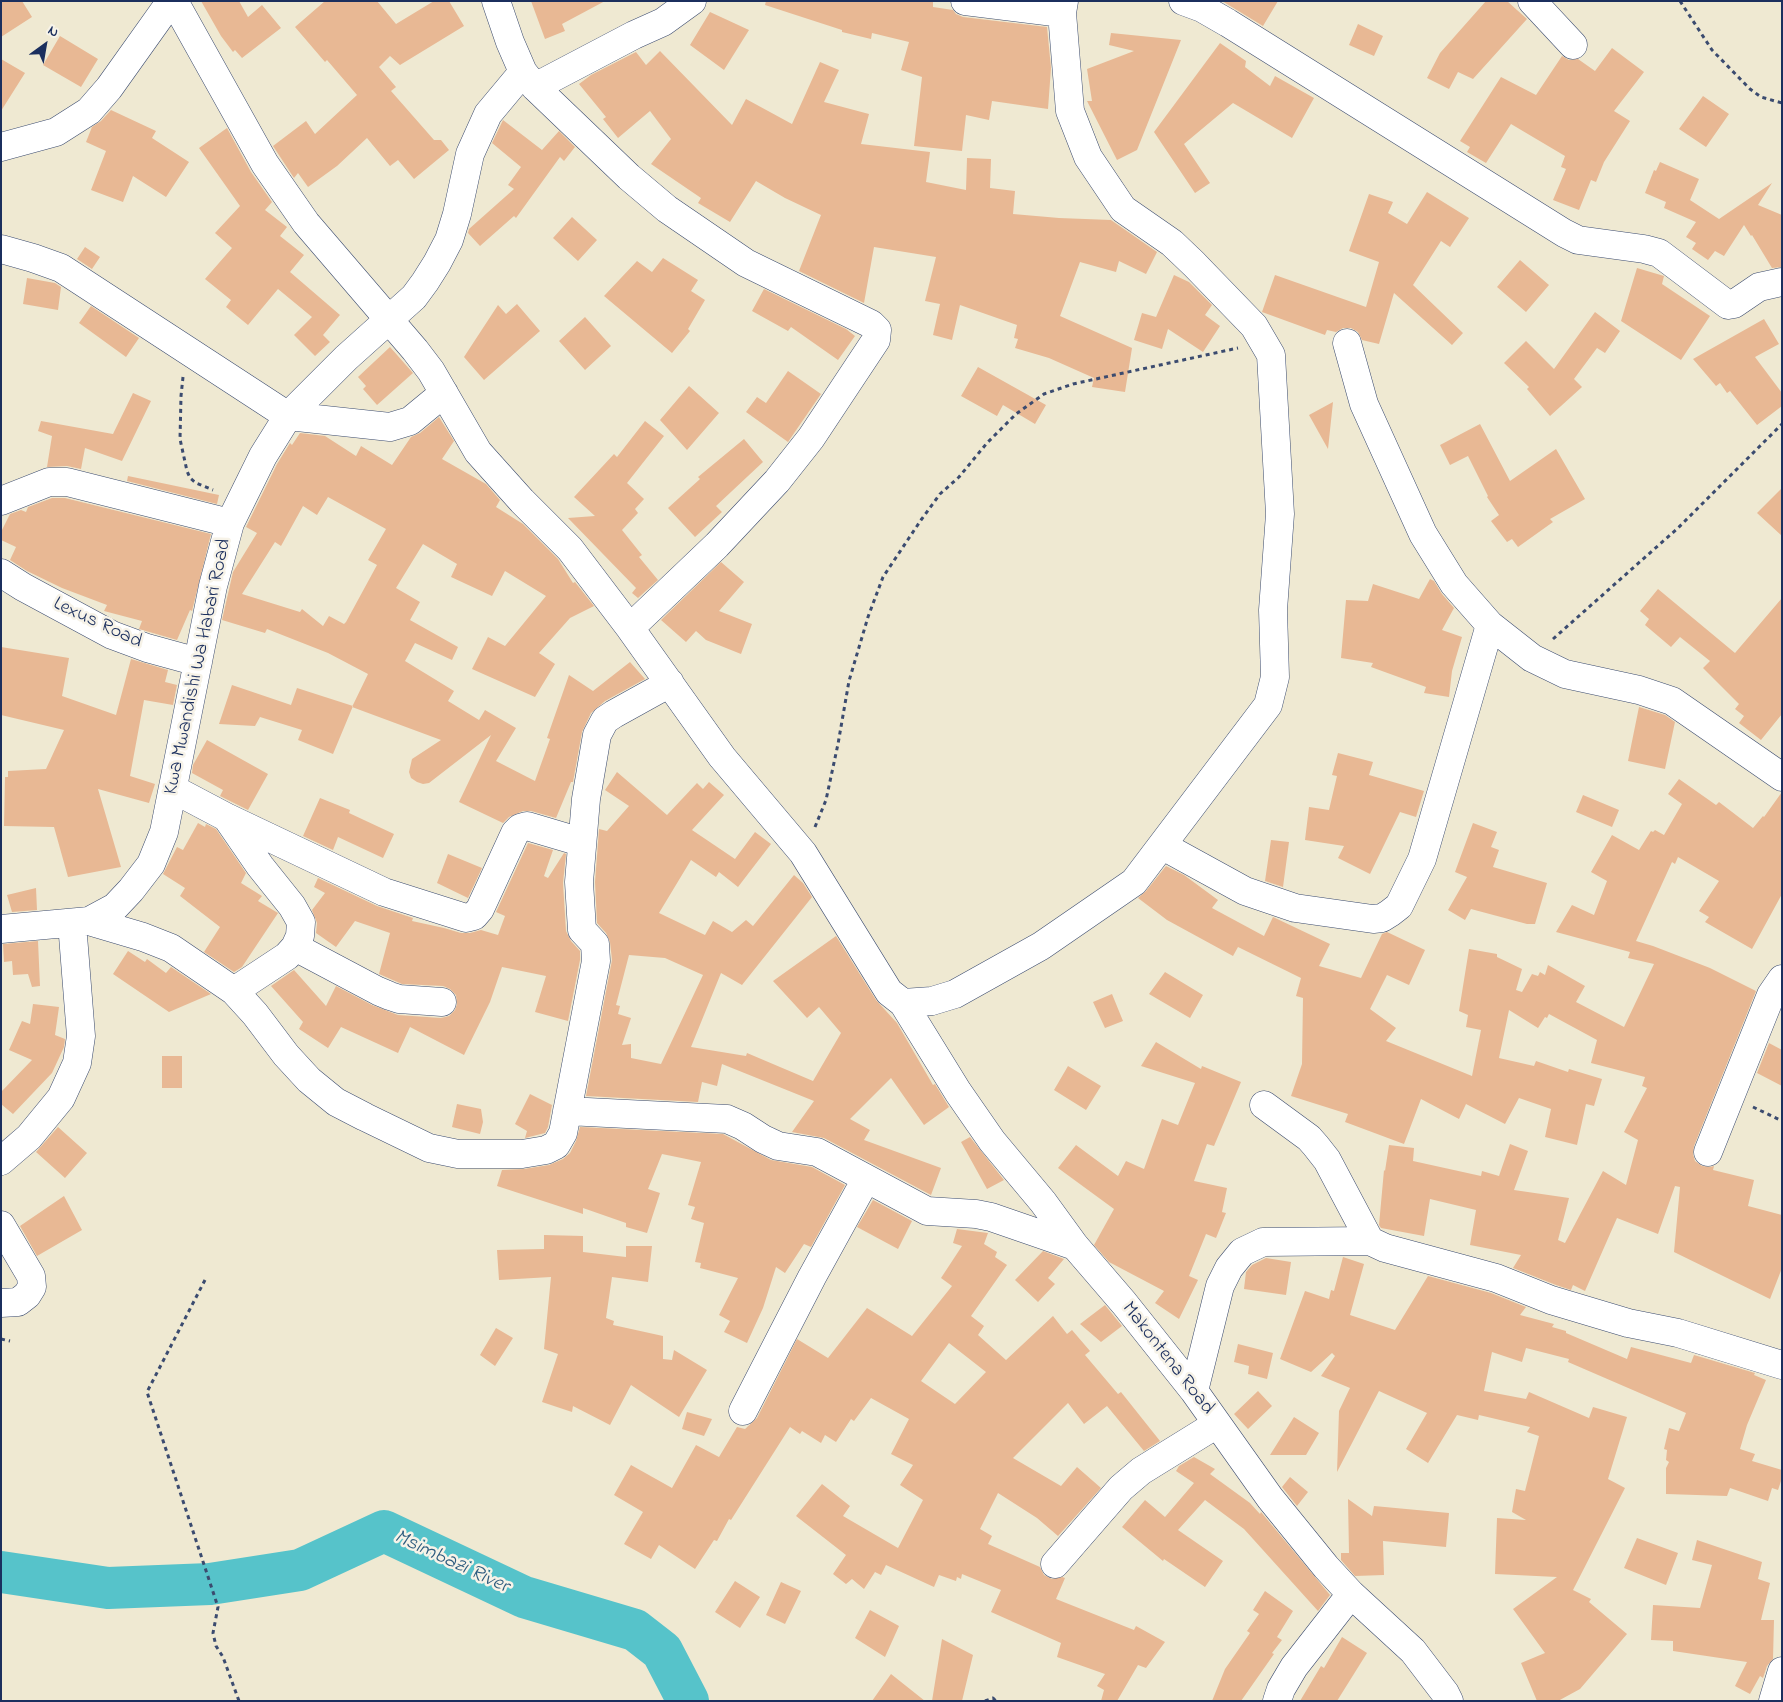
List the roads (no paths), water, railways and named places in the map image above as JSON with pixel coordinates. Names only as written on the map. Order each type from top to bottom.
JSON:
[{"type":"street","points":[[1,148],[56,132],[89,111],[109,88],[173,1]]},
{"type":"street","name":"Makontena Road","points":[[173,1],[265,164],[306,223],[415,350],[431,371],[478,452],[522,501],[570,549],[630,628],[722,757],[803,853],[890,992],[903,1003],[968,1106],[992,1140],[1042,1202],[1074,1246],[1124,1302],[1194,1390],[1216,1424],[1270,1498],[1326,1567],[1351,1594],[1413,1651],[1444,1698]]},
{"type":"street","points":[[496,1],[510,42],[529,80],[629,177],[667,209],[746,263],[871,324],[877,330],[876,340],[828,414],[777,481],[717,545],[630,628]]},
{"type":"street","points":[[529,80],[663,22],[692,1]]},
{"type":"street","points":[[903,1003],[932,1001],[955,994],[1041,946],[1134,882],[1268,705],[1276,676],[1273,610],[1280,514],[1271,355],[1254,326],[1172,243],[1123,210],[1088,157],[1070,111],[1063,7],[965,1]]},
{"type":"street","points":[[1532,1],[1573,45]]},
{"type":"street","points":[[1197,4],[1578,240],[1659,253],[1728,304],[1734,304],[1759,287],[1782,282]]},
{"type":"street","name":"Kwa Mwandishi Wa Habari Road","points":[[1,930],[81,922],[115,907],[151,864],[164,832],[213,586],[235,512],[263,456],[288,416],[346,358],[414,297],[437,263],[448,240],[457,214],[470,154],[488,114],[529,80]]},
{"type":"street","points":[[1,249],[61,268],[288,416],[390,427],[410,421],[444,393]]},
{"type":"street","points":[[1347,343],[1364,404],[1423,534],[1454,584],[1490,625],[1532,658],[1565,674],[1639,690],[1672,701],[1782,777]]},
{"type":"street","points":[[1,502],[49,482],[67,482],[235,512]]},
{"type":"street","name":"Lexus Road","points":[[1,573],[112,635],[147,648],[198,662]]},
{"type":"street","points":[[1163,846],[1245,892],[1295,908],[1373,919],[1382,918],[1390,913],[1399,906],[1422,859],[1490,625]]},
{"type":"street","points":[[1,1161],[29,1137],[61,1098],[77,1063],[81,1036],[81,922],[143,937],[171,948],[234,992],[256,1014],[286,1055],[309,1080],[336,1102],[428,1148],[458,1154],[522,1154],[546,1150],[556,1145],[563,1133],[596,961],[595,944],[582,930],[579,882],[586,800],[597,735],[605,720],[670,684]]},
{"type":"street","points":[[173,789],[226,817],[384,892],[466,918],[474,916],[480,909],[515,833],[520,828],[528,826],[581,842]]},
{"type":"street","points":[[226,817],[302,922],[300,936],[288,956],[234,992]]},
{"type":"street","points":[[295,947],[370,988],[390,996],[399,999],[442,1002]]},
{"type":"street","points":[[1708,1152],[1771,995],[1782,979]]},
{"type":"street","points":[[1264,1105],[1309,1138],[1327,1160],[1370,1241]]},
{"type":"street","points":[[567,1111],[727,1119],[778,1146],[817,1152],[928,1211],[976,1214],[991,1217],[1074,1246]]},
{"type":"street","points":[[743,1411],[812,1277],[866,1179]]},
{"type":"street","points":[[1,1225],[30,1276],[32,1287],[27,1295],[18,1302],[1,1303]]},
{"type":"street","points":[[1194,1390],[1220,1286],[1229,1268],[1242,1252],[1263,1242],[1370,1241],[1385,1248],[1496,1278],[1550,1300],[1628,1323],[1678,1333],[1782,1365]]},
{"type":"street","points":[[1055,1564],[1121,1488],[1141,1472],[1216,1424]]},
{"type":"street","points":[[1277,1701],[1294,1667],[1351,1594]]},
{"type":"street","points":[[1773,1701],[1782,1671]]},
{"type":"waterway","name":"Msimbazi River","points":[[1,1572],[108,1588],[210,1584],[300,1570],[384,1531],[524,1597],[635,1630],[662,1651],[688,1701]]}]
